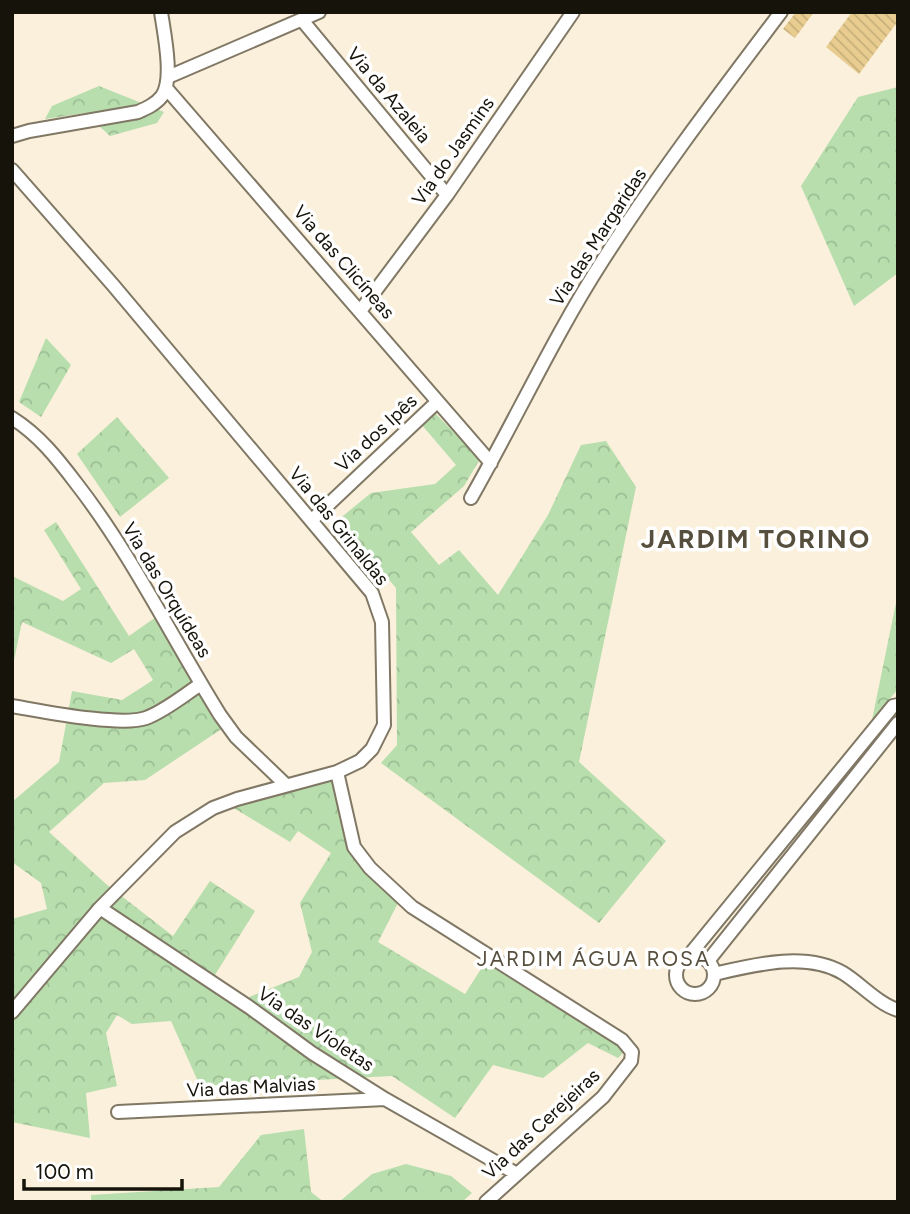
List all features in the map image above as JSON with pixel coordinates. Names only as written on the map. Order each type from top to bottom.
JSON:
[{"type":"street","points":[[12,136],[138,112],[153,105],[162,96],[167,83],[161,12]]},
{"type":"street","points":[[167,83],[319,12]]},
{"type":"street","name":"Via do Jasmins","points":[[361,310],[447,195],[573,12]]},
{"type":"street","name":"Via das Margaridas","points":[[471,498],[557,338],[603,260],[659,176],[781,12]]},
{"type":"street","name":"Via da Azaleia","points":[[302,20],[447,195]]},
{"type":"street","name":"Via das Clicíneas","points":[[167,83],[491,463]]},
{"type":"street","name":"Via das Grinaldas","points":[[12,170],[372,593],[382,622],[384,724],[372,749],[360,761],[337,772],[236,799],[193,819],[159,846],[100,908],[12,1012]]},
{"type":"street","name":"Via dos Ipês","points":[[312,520],[437,402]]},
{"type":"street","name":"Via das Orquídeas","points":[[12,418],[31,429],[88,498],[126,554],[201,684],[236,737],[286,785]]},
{"type":"street","points":[[12,706],[114,721],[134,721],[147,718],[201,684]]},
{"type":"street","points":[[897,704],[678,967],[676,973],[683,989],[689,993],[701,992],[711,985],[711,967],[898,723]]},
{"type":"street","name":"Via das Cerejeiras","points":[[337,772],[354,847],[370,868],[412,907],[630,1047],[633,1056],[603,1097],[515,1173],[486,1202]]},
{"type":"street","name":"Via das Violetas","points":[[100,908],[249,1007],[312,1053],[385,1099],[515,1173]]},
{"type":"street","points":[[687,958],[696,956],[711,967],[818,963],[843,973],[898,1010]]},
{"type":"street","name":"Via das Malvias","points":[[118,1112],[385,1099]]},
{"type":"green space","points":[[99,86],[164,112],[157,123],[110,136],[85,113],[45,119],[52,106]]},
{"type":"green space","points":[[898,87],[898,273],[854,306],[801,186],[858,97]]},
{"type":"green space","points":[[46,338],[71,365],[41,417],[19,402]]},
{"type":"green space","points":[[435,413],[480,459],[464,486],[411,532],[439,565],[459,550],[498,595],[548,515],[581,445],[606,441],[636,487],[579,762],[666,841],[599,923],[381,763],[397,745],[396,588],[338,520],[371,493],[435,484],[456,465],[421,424]]},
{"type":"green space","points":[[117,417],[169,478],[120,517],[77,454]]},
{"type":"green space","points":[[56,522],[129,636],[156,617],[226,726],[145,780],[104,783],[49,832],[106,884],[173,936],[210,881],[255,911],[208,986],[234,1003],[299,977],[312,952],[300,903],[331,853],[298,831],[290,842],[232,807],[332,778],[349,849],[399,901],[378,942],[465,994],[488,958],[629,1047],[618,1058],[588,1043],[543,1078],[493,1065],[455,1118],[392,1076],[200,1086],[171,1021],[132,1024],[117,1015],[106,1033],[117,1086],[86,1093],[90,1138],[12,1122],[12,919],[47,909],[41,883],[12,862],[12,802],[59,762],[72,691],[122,700],[153,680],[134,649],[111,663],[22,622],[12,670],[12,576],[63,601],[81,589],[44,530]]},
{"type":"green space","points":[[897,598],[898,689],[872,720]]},
{"type":"green space","points":[[304,1129],[311,1192],[324,1202],[91,1202],[91,1195],[219,1187],[261,1135]]},
{"type":"green space","points":[[406,1164],[451,1176],[472,1193],[462,1202],[339,1202],[372,1174]]},
{"type":"building","points":[[796,12],[814,12],[795,38],[783,29]]},
{"type":"building","points":[[852,12],[898,12],[898,21],[859,74],[826,47]]},
{"type":"district","name":"JARDIM TORINO","points":[[756,539]]},
{"type":"district","name":"JARDIM ÁGUA ROSA","points":[[594,958]]}]
